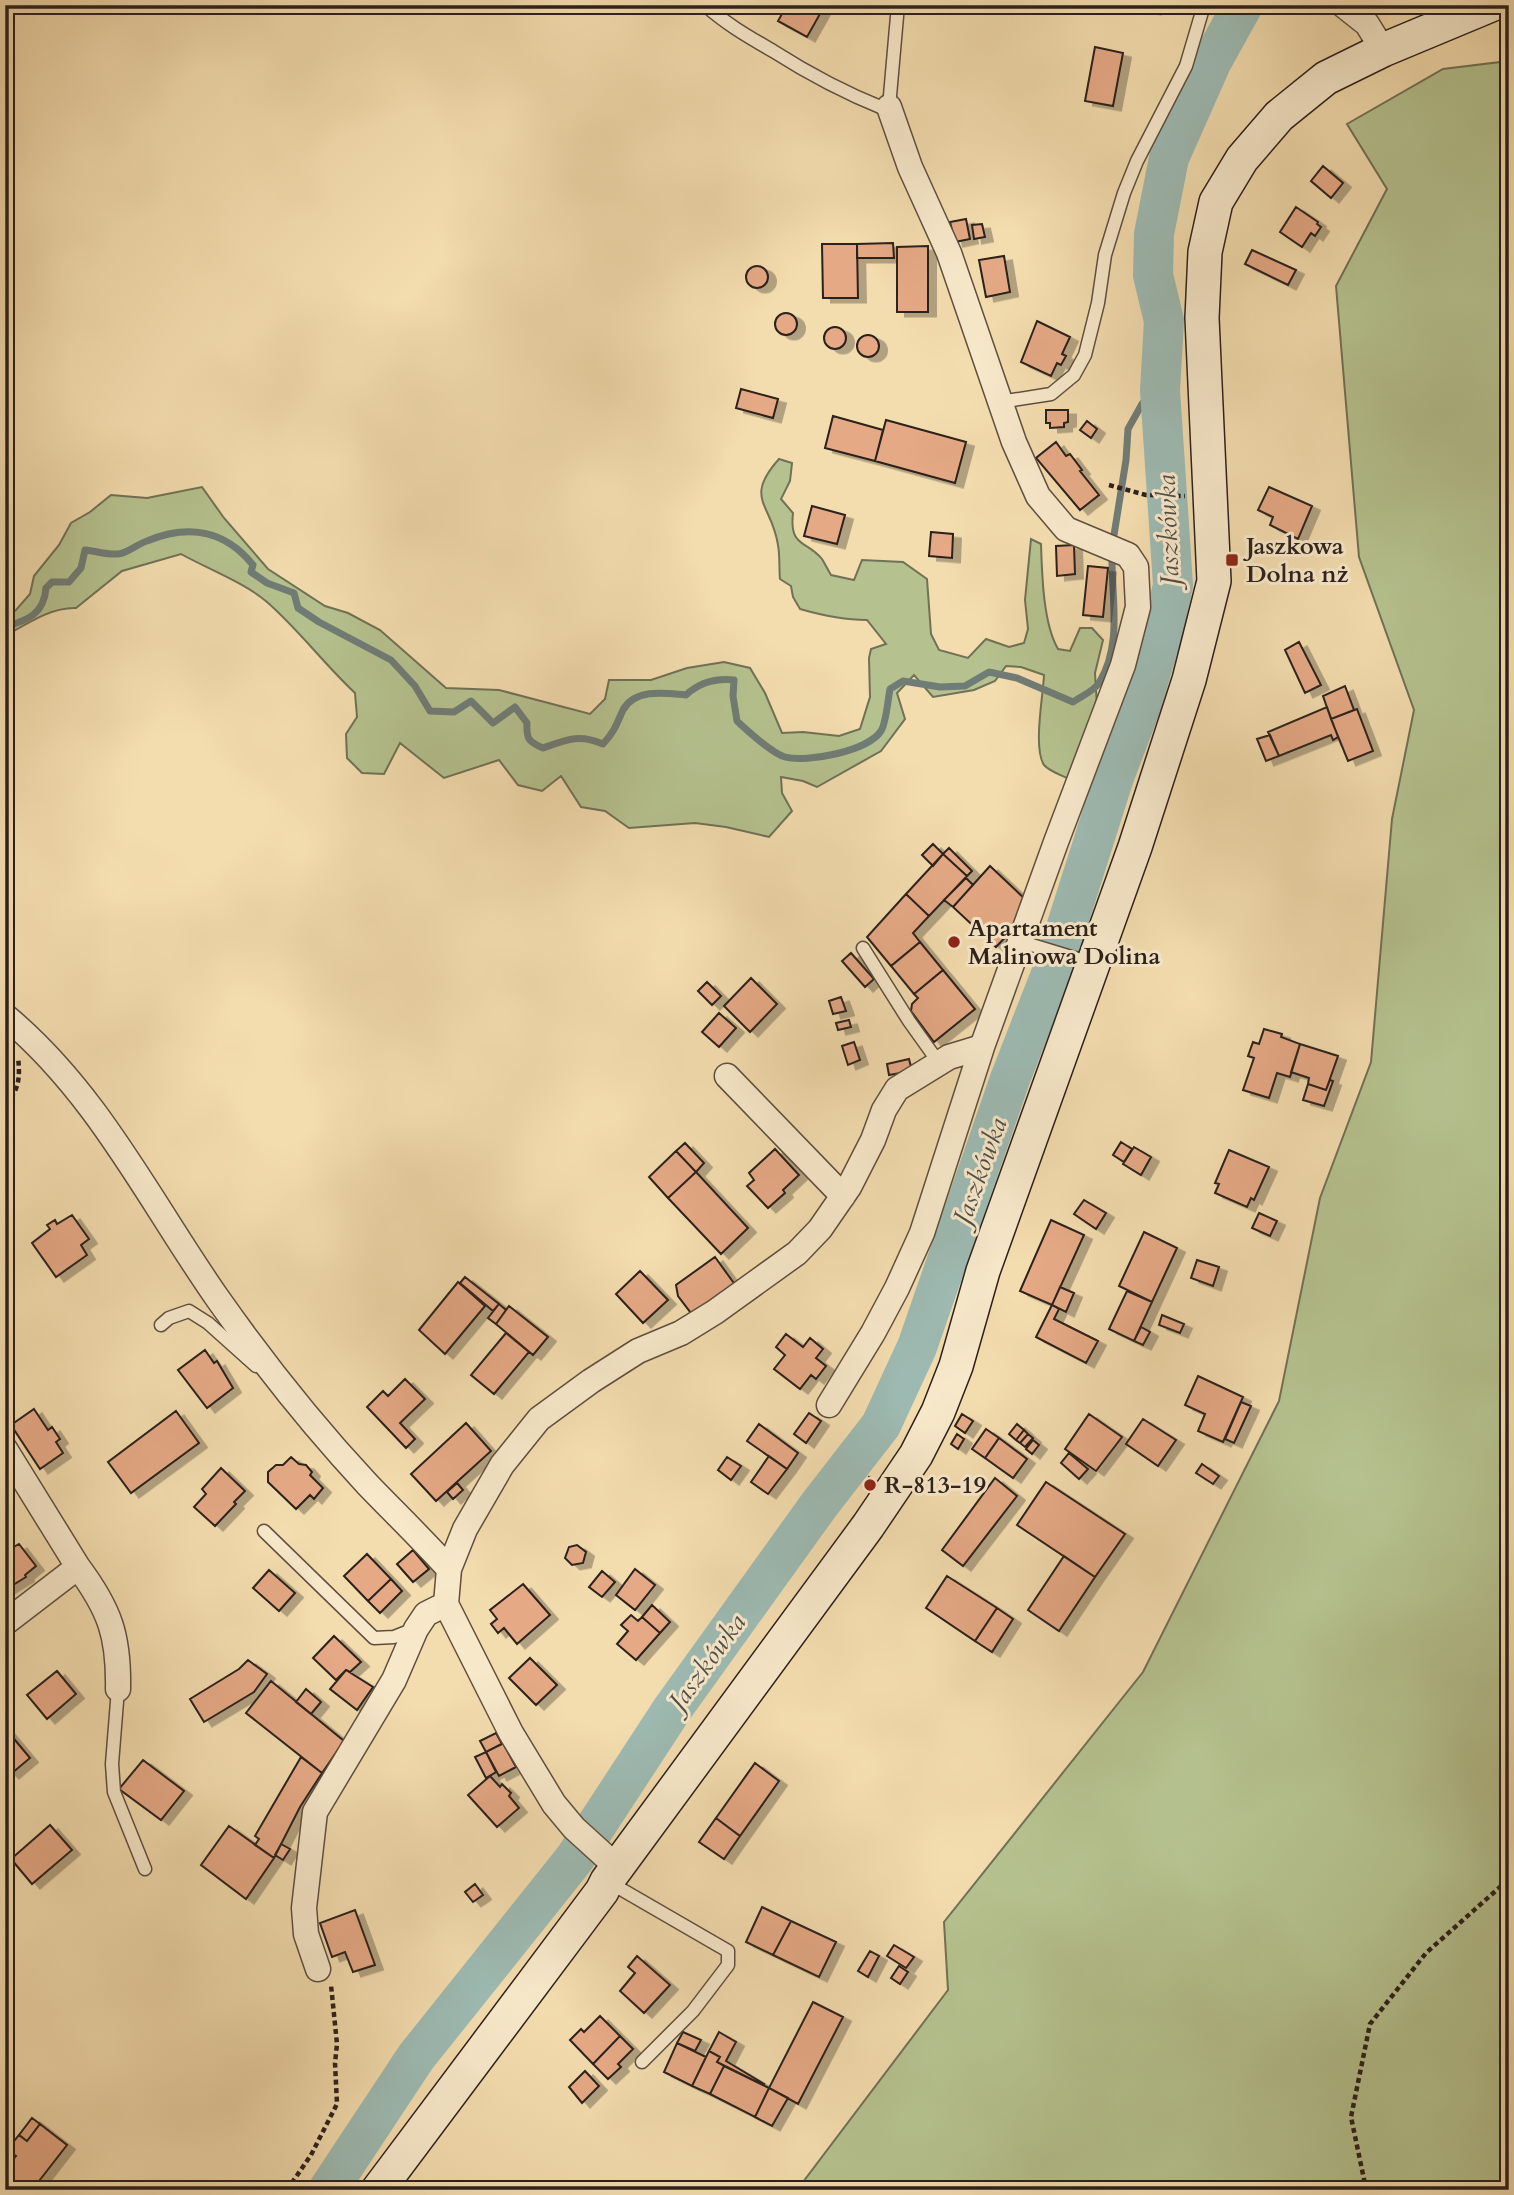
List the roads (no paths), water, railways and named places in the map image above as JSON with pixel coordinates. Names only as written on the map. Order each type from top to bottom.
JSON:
[{"type":"street","points":[[1343,5],[1367,24],[1383,50]]},
{"type":"street","points":[[378,2190],[602,1891],[608,1866],[868,1526],[916,1455],[937,1412],[956,1366],[983,1271],[1086,962],[1135,848],[1193,667],[1214,581],[1202,318],[1205,252],[1216,202],[1242,159],[1279,116],[1326,78],[1383,50],[1491,5]]},
{"type":"street","points":[[830,1405],[897,1289],[922,1233],[982,1047],[1031,944],[1056,842],[1123,665],[1138,607],[1139,589],[1136,567],[1128,555],[1066,529],[1038,496],[1014,442],[962,288],[909,166],[889,107]]},
{"type":"street","points":[[10,1020],[58,1065],[94,1111],[217,1298],[288,1389],[367,1483],[449,1569]]},
{"type":"street","points":[[608,1866],[554,1804],[512,1733],[446,1604],[449,1569],[465,1529],[502,1465],[539,1419],[638,1351],[681,1333],[715,1312],[797,1253],[820,1229],[843,1196],[873,1140],[884,1110],[897,1089],[949,1057],[982,1047]]},
{"type":"street","points":[[727,1076],[843,1196]]},
{"type":"street","points":[[5,1449],[78,1567],[96,1591],[116,1637],[118,1689]]},
{"type":"street","points":[[5,1623],[78,1567]]},
{"type":"street","points":[[318,1969],[306,1934],[304,1908],[315,1812],[394,1680],[416,1629],[426,1614],[446,1604]]},
{"type":"lane","points":[[705,5],[727,24],[798,67],[845,93],[885,109],[889,107],[898,5]]},
{"type":"lane","points":[[1000,402],[1051,394],[1074,375],[1085,355],[1098,303],[1105,255],[1124,193],[1137,161],[1186,66],[1204,5]]},
{"type":"lane","points":[[1031,944],[1086,962]]},
{"type":"lane","points":[[863,948],[939,1063]]},
{"type":"lane","points":[[161,1325],[169,1318],[188,1311],[208,1323],[259,1368],[288,1389]]},
{"type":"lane","points":[[264,1531],[374,1638],[394,1637],[416,1629]]},
{"type":"lane","points":[[118,1689],[112,1764],[114,1792],[145,1869]]},
{"type":"lane","points":[[608,1866],[728,1951],[728,1965],[693,2011],[642,2062]]},
{"type":"waterway","name":"Jaszkówka","points":[[328,2190],[416,2057],[575,1858],[671,1711],[819,1505],[881,1425],[917,1347],[1010,1079],[1053,969],[1114,777],[1141,706],[1164,627],[1173,585],[1160,390],[1164,321],[1153,275],[1154,234],[1169,158],[1212,61],[1243,5]]},
{"type":"waterway","points":[[1114,535],[1128,429],[1142,404],[1160,381]]},
{"type":"waterway","points":[[5,627],[33,615],[42,604],[46,588],[52,582],[69,582],[81,568],[85,550],[121,554],[143,542],[162,536],[191,532],[205,534],[230,544],[242,553],[253,565],[251,572],[267,583],[294,593],[298,608],[391,660],[415,686],[430,711],[454,712],[471,701],[493,723],[515,707],[527,723],[529,739],[543,748],[573,739],[587,739],[603,744],[623,710],[635,698],[652,694],[686,695],[708,682],[734,680],[733,696],[737,721],[779,755],[807,758],[851,750],[874,738],[883,728],[890,689],[903,681],[940,687],[965,686],[989,672],[1017,678],[1073,702],[1087,694],[1099,683],[1111,654],[1114,623],[1112,560]]},
{"type":"place","name":"Jaszkowa Dolna nż","points":[[1232,560]]},
{"type":"place","name":"Apartament Malinowa Dolina","points":[[954,942]]},
{"type":"place","name":"R-813-19","points":[[870,1485]]}]
